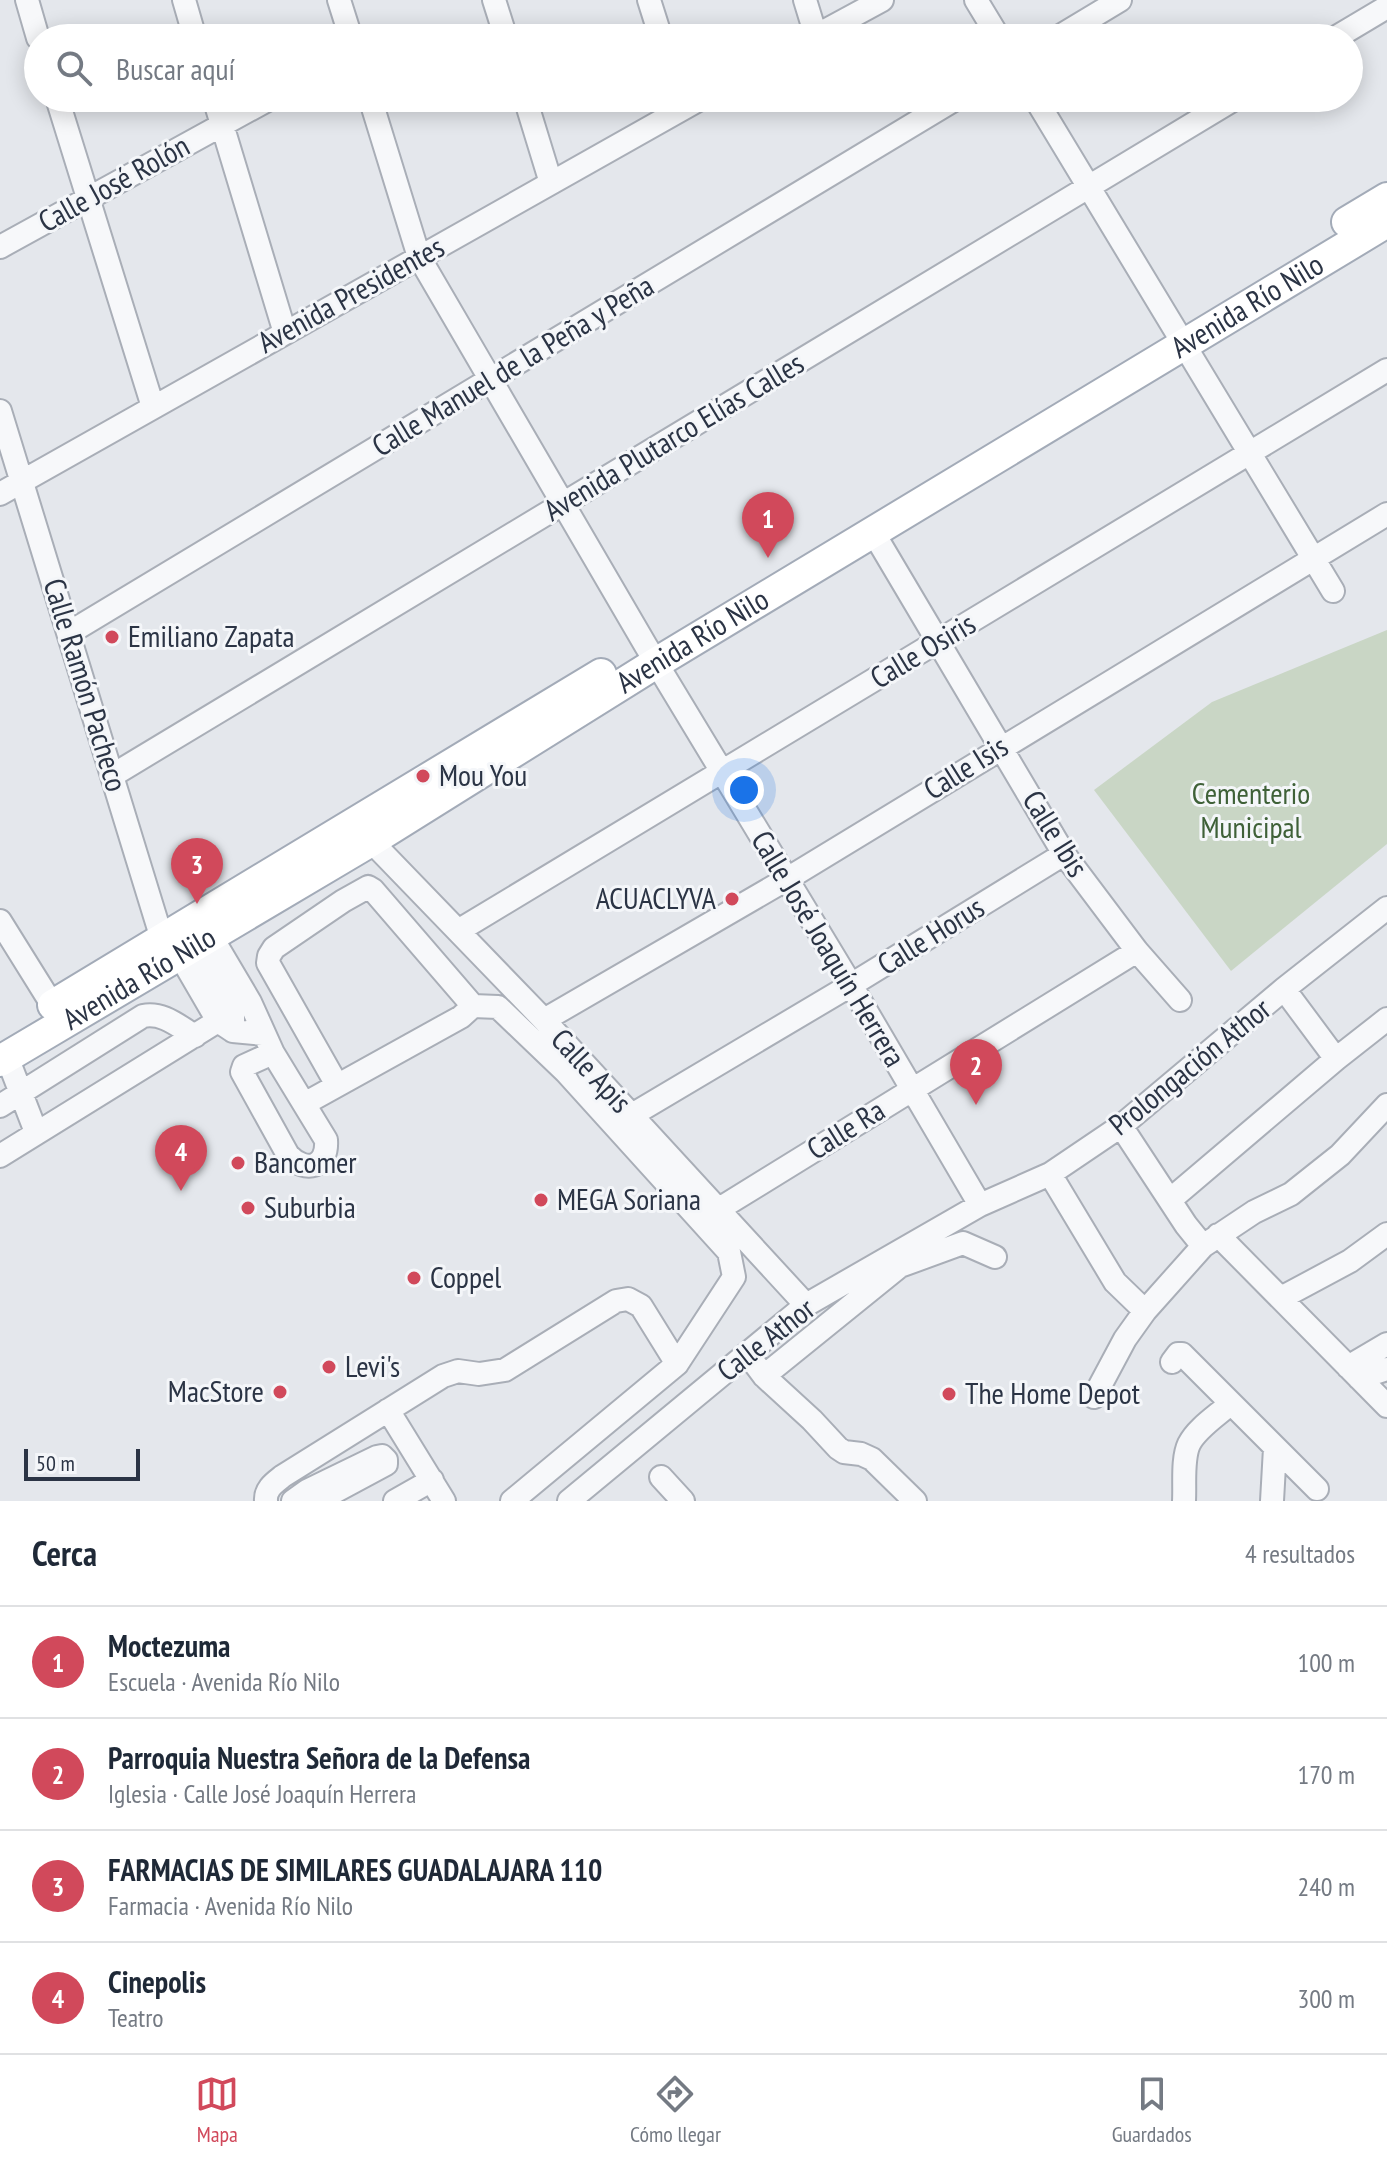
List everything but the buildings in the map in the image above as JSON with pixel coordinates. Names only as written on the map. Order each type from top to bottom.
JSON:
[{"type":"main road","name":"Avenida Río Nilo","points":[[2,1052],[371,841],[651,655],[873,532],[1178,337],[1387,198]]},
{"type":"main road","name":"Avenida Río Nilo","points":[[2,1052],[53,1006],[191,944],[651,655],[1178,337],[1387,222]]},
{"type":"street","points":[[27,0],[34,24]]},
{"type":"street","points":[[184,0],[191,24]]},
{"type":"street","points":[[339,0],[347,24]]},
{"type":"street","points":[[494,0],[502,24]]},
{"type":"street","points":[[649,0],[657,24]]},
{"type":"street","points":[[805,0],[811,24]]},
{"type":"street","points":[[838,24],[882,0]]},
{"type":"street","points":[[976,0],[991,24]]},
{"type":"street","points":[[1080,24],[1120,0]]},
{"type":"street","points":[[1358,24],[1387,7]]},
{"type":"street","points":[[61,112],[153,407]]},
{"type":"street","points":[[218,112],[285,333]]},
{"type":"street","name":"Calle José Rolón","points":[[0,247],[246,112]]},
{"type":"street","name":"Calle José Joaquín Herrera","points":[[374,112],[419,257],[651,655],[980,1205]]},
{"type":"street","points":[[529,112],[551,183]]},
{"type":"street","name":"Avenida Presidentes","points":[[0,494],[671,112]]},
{"type":"street","name":"Calle Manuel de la Peña y Peña","points":[[69,633],[934,112]]},
{"type":"street","points":[[1043,112],[1333,591]]},
{"type":"street","name":"Avenida Plutarco Elías Calles","points":[[113,775],[1213,112]]},
{"type":"street","name":"Calle Osiris","points":[[458,931],[1387,370]]},
{"type":"street","name":"Calle Ramón Pacheco","points":[[0,411],[113,775],[191,944]]},
{"type":"street","name":"Calle Isis","points":[[544,1020],[787,879],[1387,514]]},
{"type":"street","name":"Calle Ibis","points":[[873,532],[1064,854],[1137,951],[1180,1000]]},
{"type":"street","name":"Calle Apis","points":[[371,841],[544,1020],[806,1305]]},
{"type":"street","name":"Calle Horus","points":[[632,1115],[1064,854]]},
{"type":"street","points":[[337,1085],[268,963],[274,948],[365,888],[373,890],[473,1006]]},
{"type":"street","name":"Prolongación Athor","points":[[980,1205],[1050,1174],[1121,1126],[1284,989],[1387,908]]},
{"type":"street","points":[[0,921],[53,1006]]},
{"type":"street","points":[[191,944],[226,1026]]},
{"type":"street","points":[[191,944],[264,1034],[326,1140],[323,1158],[310,1166],[299,1164],[288,1155],[242,1072],[264,1034]]},
{"type":"street","name":"Calle Ra","points":[[719,1209],[1137,951]]},
{"type":"street","points":[[1284,989],[1336,1059]]},
{"type":"street","points":[[304,1104],[461,1017],[473,1006],[498,1007],[566,1072],[729,1252],[734,1277],[677,1364],[512,1501]]},
{"type":"street","points":[[0,1106],[143,1016],[162,1016],[195,1036]]},
{"type":"street","points":[[1170,1200],[1387,1019]]},
{"type":"street","points":[[0,1156],[195,1036],[226,1026],[264,1034]]},
{"type":"street","points":[[2,1052],[36,1132]]},
{"type":"street","points":[[1094,1397],[1125,1339],[1145,1311],[1211,1241],[1254,1212],[1291,1194],[1340,1155],[1387,1105]]},
{"type":"street","points":[[1121,1126],[1186,1225],[1211,1241],[1281,1298],[1387,1406]]},
{"type":"street","points":[[1050,1174],[1115,1282],[1145,1311]]},
{"type":"street","name":"Calle Athor","points":[[569,1501],[806,1305],[980,1205]]},
{"type":"street","points":[[1281,1298],[1350,1261],[1387,1234]]},
{"type":"street","points":[[764,1376],[900,1266],[963,1243],[995,1257]]},
{"type":"street","points":[[266,1501],[271,1486],[283,1476],[452,1372],[505,1370],[594,1313],[622,1299],[641,1306],[677,1364]]},
{"type":"street","points":[[1354,1372],[1387,1344]]},
{"type":"street","points":[[747,1353],[764,1376],[838,1448],[872,1459],[915,1501]]},
{"type":"street","points":[[1172,1362],[1180,1353],[1317,1489]]},
{"type":"street","points":[[1354,1372],[1387,1369]]},
{"type":"street","points":[[1184,1501],[1189,1444],[1230,1404]]},
{"type":"street","points":[[388,1410],[444,1501]]},
{"type":"street","points":[[1272,1501],[1275,1448]]},
{"type":"street","points":[[293,1501],[377,1457],[382,1456],[386,1460],[386,1464],[323,1501]]},
{"type":"street","points":[[344,1501],[417,1456]]},
{"type":"street","points":[[661,1477],[683,1501]]},
{"type":"street","points":[[395,1501],[432,1480]]},
{"type":"green space","name":"Cementerio Municipal","points":[[1387,630],[1387,844],[1231,971],[1094,790],[1212,702]]},
{"type":"place","name":"Moctezuma","points":[[768,558]]},
{"type":"place","name":"Emiliano Zapata","points":[[112,637]]},
{"type":"place","name":"Mou You","points":[[423,776]]},
{"type":"place","name":"ACUACLYVA","points":[[732,899]]},
{"type":"place","name":"FARMACIAS DE SIMILARES GUADALAJARA 110","points":[[197,904]]},
{"type":"place","name":"Parroquia Nuestra Señora de la Defensa","points":[[976,1105]]},
{"type":"place","name":"Bancomer","points":[[238,1163]]},
{"type":"place","name":"Cinepolis","points":[[181,1191]]},
{"type":"place","name":"MEGA Soriana","points":[[541,1200]]},
{"type":"place","name":"Suburbia","points":[[248,1208]]},
{"type":"place","name":"Coppel","points":[[414,1278]]},
{"type":"place","name":"Levi's","points":[[329,1367]]},
{"type":"place","name":"MacStore","points":[[280,1392]]},
{"type":"place","name":"The Home Depot","points":[[949,1394]]}]
